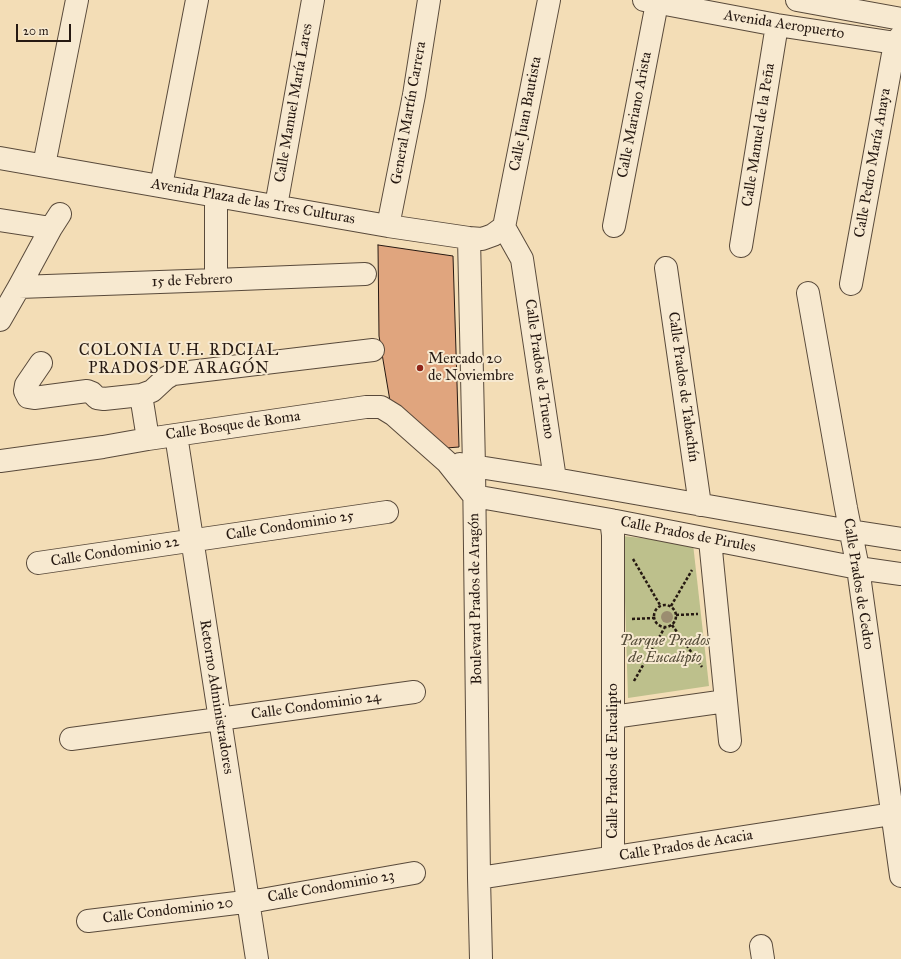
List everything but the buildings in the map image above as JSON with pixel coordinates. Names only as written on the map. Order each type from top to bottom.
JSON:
[{"type":"street","points":[[44,165],[77,0]]},
{"type":"street","points":[[161,186],[197,0]]},
{"type":"street","name":"Calle Manuel María Lares","points":[[276,206],[312,0]]},
{"type":"street","name":"General Martín Carrera","points":[[388,226],[414,95],[429,0]]},
{"type":"street","name":"Calle Juan Bautista","points":[[504,227],[549,0]]},
{"type":"street","name":"Avenida Aeropuerto","points":[[650,1],[777,25],[899,41]]},
{"type":"street","name":"Calle Mariano Arista","points":[[614,226],[650,1]]},
{"type":"street","name":"Avenida Aeropuerto","points":[[806,1],[901,19]]},
{"type":"street","name":"Calle Manuel de la Peña","points":[[741,246],[777,25]]},
{"type":"street","name":"Calle Pedro María Anaya","points":[[851,284],[899,41]]},
{"type":"street","name":"Avenida Plaza de las Tres Culturas","points":[[0,158],[388,226],[469,238],[482,239],[493,235],[504,227]]},
{"type":"street","points":[[216,196],[216,280]]},
{"type":"street","points":[[0,220],[55,221],[1,317]]},
{"type":"street","name":"Calle Prados de Trueno","points":[[504,227],[522,259],[555,479]]},
{"type":"street","name":"Boulevard Prados de Aragón","points":[[469,238],[481,959]]},
{"type":"street","name":"Calle Prados de Tabachín","points":[[666,268],[700,505]]},
{"type":"street","name":"15 de Febrero","points":[[19,287],[365,274]]},
{"type":"street","name":"Calle Prados de Cedro","points":[[808,293],[850,531],[858,568],[901,876]]},
{"type":"street","points":[[41,362],[26,386],[25,391],[28,397],[34,398],[87,391],[92,393],[97,398],[104,399],[141,395],[152,391],[166,378],[173,374],[373,350]]},
{"type":"street","points":[[141,395],[148,438]]},
{"type":"street","name":"Calle Bosque de Roma","points":[[0,461],[366,407],[381,407],[394,416],[447,462],[474,496]]},
{"type":"street","name":"Retorno Administradores","points":[[176,435],[257,959]]},
{"type":"street","points":[[447,462],[474,467]]},
{"type":"street","name":"Calle Prados de Pirules","points":[[474,467],[555,479],[901,539]]},
{"type":"street","name":"Calle Prados de Pirules","points":[[474,496],[611,520],[858,568],[901,574]]},
{"type":"street","name":"Calle Condominio 25","points":[[192,540],[208,539],[387,512]]},
{"type":"street","name":"Calle Prados de Eucalipto","points":[[611,520],[613,535],[613,857]]},
{"type":"street","name":"Calle Condominio 22","points":[[38,564],[192,540]]},
{"type":"street","points":[[710,540],[730,741]]},
{"type":"street","name":"Calle Condominio 24","points":[[71,739],[220,720],[414,692]]},
{"type":"street","points":[[613,717],[726,701]]},
{"type":"street","name":"Calle Prados de Acacia","points":[[479,878],[892,814]]},
{"type":"street","name":"Calle Condominio 23","points":[[248,901],[414,873]]},
{"type":"street","name":"Calle Condominio 20","points":[[88,921],[248,901]]},
{"type":"path","points":[[630,553],[660,605]]},
{"type":"path","points":[[671,606],[693,568]]},
{"type":"path","points":[[667,604],[671,606],[674,608],[676,615],[672,625],[665,627],[657,625],[653,614],[655,610],[660,605],[667,604]]},
{"type":"path","points":[[672,625],[704,669]]},
{"type":"path","points":[[633,682],[665,627]]},
{"type":"green space","name":"Parque Prados de Eucalipto","points":[[623,536],[693,544],[709,686],[628,698]]},
{"type":"place","name":"Mercado 20 de Noviembre","points":[[420,368]]},
{"type":"district","name":"COLONIA U.H. RDCIAL PRADOS DE ARAGÓN","points":[[179,360]]}]
